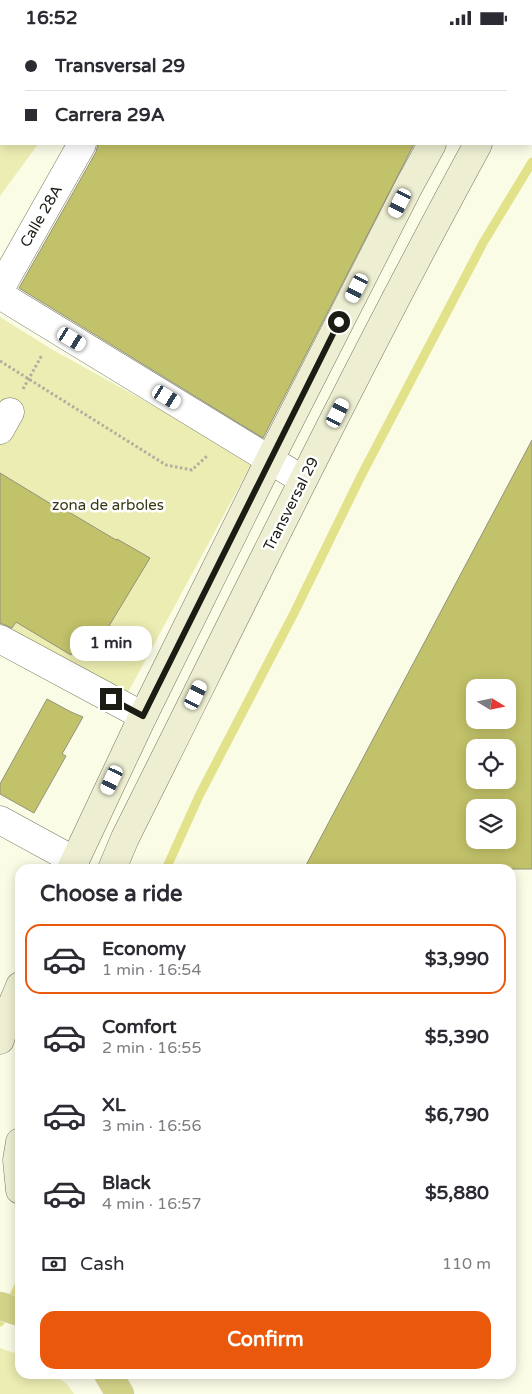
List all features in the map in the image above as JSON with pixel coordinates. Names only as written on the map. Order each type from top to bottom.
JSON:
[{"type":"highway","points":[[0,1305],[15,1310]]},
{"type":"highway","points":[[111,1379],[120,1394]]},
{"type":"main road","points":[[73,864],[143,716],[270,459],[431,145]]},
{"type":"main road","name":"Transversal 29","points":[[114,864],[125,838],[303,481],[477,145]]},
{"type":"main road","points":[[1,1027],[15,997]]},
{"type":"street","name":"Calle 28A","points":[[0,289],[81,145]]},
{"type":"street","points":[[0,295],[303,481]]},
{"type":"street","points":[[0,639],[143,716]]},
{"type":"street","points":[[0,820],[71,864]]},
{"type":"path","points":[[5,421],[56,330]]},
{"type":"path","points":[[0,361],[166,465],[192,470],[230,435]]},
{"type":"green space","points":[[0,145],[37,145],[0,196]]},
{"type":"green space","name":"zona de arboles","points":[[0,317],[53,350],[253,461],[125,698],[0,631]]},
{"type":"green space","points":[[0,1348],[15,1353],[15,1379],[60,1379],[67,1384],[74,1394],[0,1394]]},
{"type":"building","points":[[98,145],[413,145],[263,438],[19,288],[96,152]]},
{"type":"building","points":[[532,440],[532,869],[516,869],[516,864],[307,864]]},
{"type":"building","points":[[0,473],[51,504],[52,502],[150,558],[89,659],[74,650],[71,655],[16,622],[12,628],[0,623]]},
{"type":"building","points":[[47,699],[83,717],[62,754],[66,756],[34,813],[0,794],[0,784]]},
{"type":"waterway","points":[[168,864],[199,796],[294,613],[361,476],[483,243],[532,162]]},
{"type":"waterway","points":[[0,1322],[15,1294]]},
{"type":"route","points":[[111,699],[143,716],[339,322]]}]
